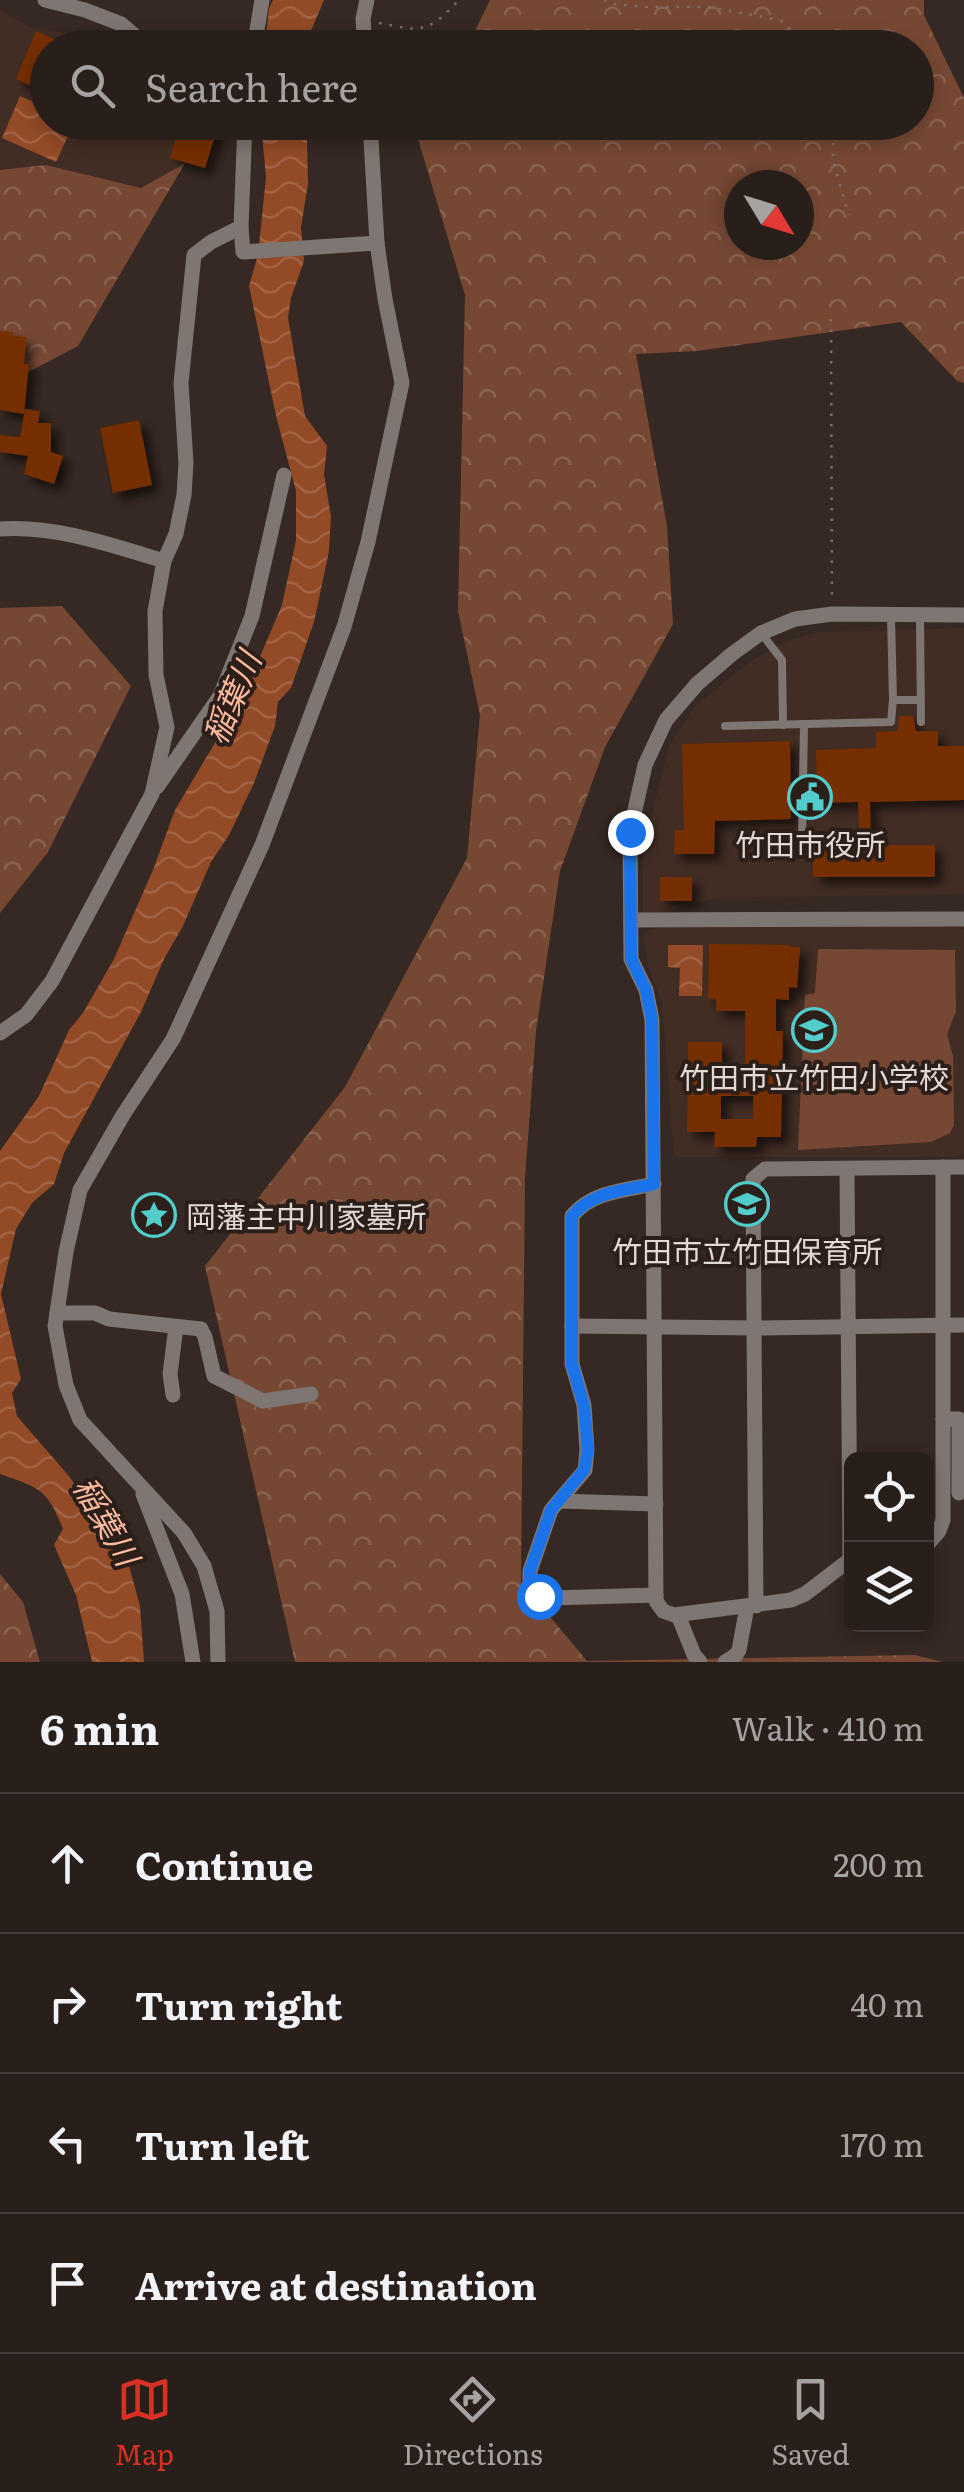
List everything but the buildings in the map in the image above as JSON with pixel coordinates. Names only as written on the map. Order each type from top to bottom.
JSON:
[{"type":"street","points":[[45,0],[86,10],[128,30]]},
{"type":"street","points":[[257,30],[262,0]]},
{"type":"street","points":[[363,30],[367,0]]},
{"type":"street","points":[[243,140],[243,252],[373,244]]},
{"type":"street","points":[[218,1662],[217,1611],[204,1566],[184,1533],[80,1420],[66,1385],[55,1326],[80,1190],[181,1022],[262,845],[344,627],[381,491],[402,383],[373,244],[370,140]]},
{"type":"street","points":[[152,794],[167,728],[156,675],[154,610],[184,495],[181,383],[194,255],[241,227]]},
{"type":"street","points":[[0,1034],[26,1015],[52,981],[152,794],[220,696],[252,616],[284,476]]},
{"type":"street","points":[[0,529],[28,527],[52,531],[164,561]]},
{"type":"street","points":[[844,1563],[805,1594],[791,1600],[678,1615],[663,1611],[656,1601],[652,1020],[646,990],[631,959],[630,832],[645,765],[666,720],[697,684],[761,634],[795,619],[832,614],[964,614]]},
{"type":"street","points":[[631,920],[964,919]]},
{"type":"street","points":[[929,1542],[943,1520],[943,1167]]},
{"type":"street","points":[[725,1662],[738,1650],[751,1606],[756,1328],[753,1179],[765,1169],[964,1168]]},
{"type":"street","points":[[847,1169],[851,1542]]},
{"type":"street","points":[[654,1184],[590,1199],[572,1216],[572,1364],[584,1406],[588,1450],[584,1470],[551,1510],[530,1571],[530,1582],[539,1596],[550,1598],[656,1595]]},
{"type":"street","points":[[57,1312],[96,1313],[109,1319],[200,1330],[206,1338],[214,1376],[263,1402],[311,1394]]},
{"type":"street","points":[[572,1326],[964,1325]]},
{"type":"street","points":[[173,1394],[170,1374],[176,1327]]},
{"type":"street","points":[[943,1420],[958,1419],[958,1492]]},
{"type":"street","points":[[138,1481],[182,1594],[193,1662]]},
{"type":"street","points":[[558,1501],[656,1504]]},
{"type":"street","points":[[678,1615],[700,1662]]},
{"type":"lane","points":[[724,726],[891,722],[891,616]]},
{"type":"lane","points":[[920,616],[920,722]]},
{"type":"lane","points":[[761,634],[782,660],[783,724]]},
{"type":"lane","points":[[893,700],[920,700]]},
{"type":"lane","points":[[802,841],[804,724]]},
{"type":"path","points":[[420,30],[440,21],[460,0]]},
{"type":"path","points":[[604,0],[647,7],[708,7],[780,20],[791,30]]},
{"type":"path","points":[[363,20],[413,30]]},
{"type":"path","points":[[833,140],[832,160],[849,215]]},
{"type":"path","points":[[831,319],[832,614]]},
{"type":"shaded area","points":[[0,9],[31,28],[44,30],[30,30],[30,140],[219,140],[211,168],[185,163],[141,188],[46,165],[0,170]]},
{"type":"shaded area","name":"竹田市役所","points":[[964,628],[964,894],[717,898],[643,917],[643,851],[670,743],[697,704],[751,661],[786,641],[819,632]]},
{"type":"shaded area","name":"竹田市立竹田小学校","points":[[957,924],[964,930],[964,1154],[674,1157],[662,1004],[648,965],[646,931]]},
{"type":"green space","points":[[490,0],[924,0],[924,15],[931,30],[475,30]]},
{"type":"green space","points":[[934,36],[964,98],[964,383],[957,381],[901,322],[697,351],[636,354],[667,526],[673,624],[605,747],[560,871],[536,1031],[525,1178],[521,1582],[587,1661],[915,1655],[943,1662],[295,1662],[205,1266],[345,1087],[467,858],[480,715],[458,611],[465,295],[418,140],[934,140]]},
{"type":"green space","points":[[185,163],[78,346],[0,387],[0,170],[46,165],[141,188]]},
{"type":"green space","points":[[62,606],[131,686],[48,852],[0,913],[0,608]]},
{"type":"green space","points":[[818,949],[955,950],[956,1011],[947,1035],[953,1056],[954,1125],[950,1133],[931,1142],[798,1150],[805,995],[815,993]]},
{"type":"green space","points":[[0,1574],[23,1602],[40,1662],[0,1662]]},
{"type":"water","points":[[273,0],[324,0],[311,30],[267,30]]},
{"type":"water","points":[[20,96],[30,100],[30,140],[66,140],[56,162],[2,138]]},
{"type":"water","points":[[263,140],[307,140],[308,184],[301,227],[304,261],[288,318],[305,416],[327,446],[324,474],[331,517],[329,551],[314,622],[291,688],[278,702],[275,726],[254,783],[229,835],[211,862],[141,1012],[64,1153],[54,1184],[32,1203],[16,1229],[1,1294],[21,1379],[12,1393],[17,1416],[125,1551],[140,1606],[144,1662],[92,1662],[76,1595],[54,1545],[63,1529],[57,1515],[40,1491],[0,1474],[0,1151],[39,1096],[69,1030],[114,959],[175,810],[244,694],[282,605],[296,540],[296,491],[249,286],[258,255],[266,177]]},
{"type":"water","points":[[668,945],[703,945],[702,996],[679,996],[680,968],[668,967]]},
{"type":"place","name":"竹田市役所","points":[[810,797]]},
{"type":"place","name":"竹田市立竹田小学校","points":[[814,1030]]},
{"type":"place","name":"竹田市立竹田保育所","points":[[747,1204]]},
{"type":"place","name":"岡藩主中川家墓所","points":[[154,1215]]},
{"type":"route","points":[[539,1596],[530,1582],[530,1571],[551,1510],[584,1470],[588,1450],[584,1406],[572,1364],[572,1216],[590,1199],[654,1184],[652,1020],[646,990],[631,959],[630,832]]},
{"type":"water label","name":"稲葉川","points":[[230,697]]},
{"type":"water label","name":"稲葉川","points":[[108,1520]]}]
